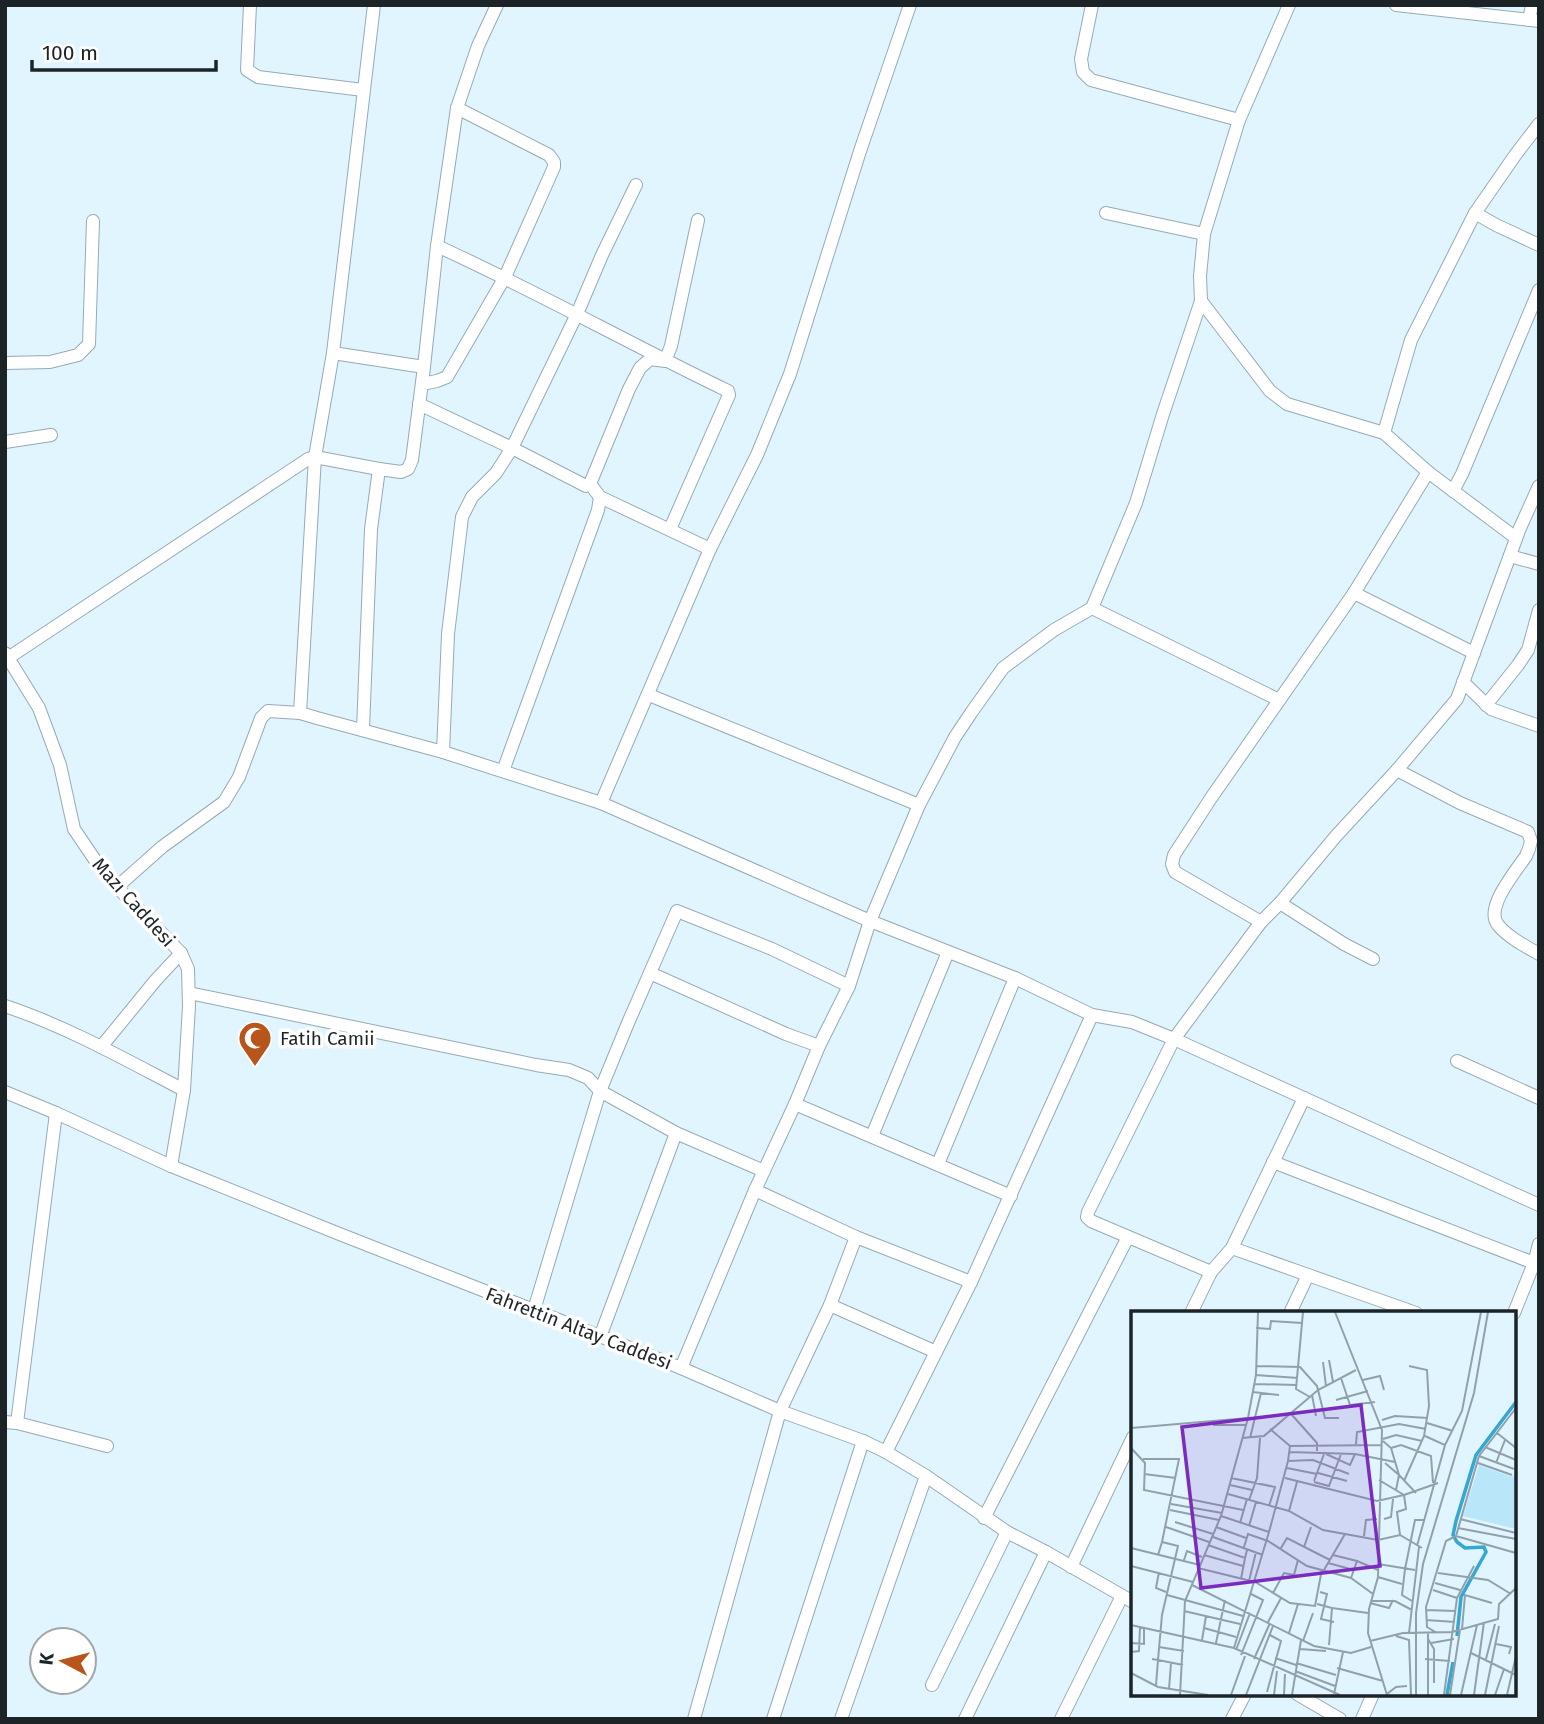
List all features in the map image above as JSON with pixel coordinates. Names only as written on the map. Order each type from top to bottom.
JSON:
[{"type":"street","points":[[250,5],[247,70],[258,77],[363,90]]},
{"type":"street","points":[[300,713],[315,457],[333,353],[374,5]]},
{"type":"street","points":[[7,656],[308,458],[401,472],[408,469],[412,460],[437,246],[457,108],[478,46],[497,5]]},
{"type":"street","points":[[601,803],[710,549],[757,455],[790,374],[860,151],[910,5]]},
{"type":"street","points":[[1092,5],[1081,60],[1083,72],[1091,80],[1239,120]]},
{"type":"street","points":[[681,1368],[755,1190],[849,986],[870,921],[919,805],[955,737],[1003,668],[1054,630],[1092,608],[1136,503],[1201,301],[1200,276],[1204,234],[1239,120],[1289,5]]},
{"type":"street","points":[[1396,5],[1534,21],[1532,5]]},
{"type":"street","points":[[422,384],[447,377],[505,277],[552,173],[554,162],[550,155],[457,108]]},
{"type":"street","points":[[1384,433],[1411,340],[1475,213],[1539,124]]},
{"type":"street","points":[[443,752],[448,634],[462,517],[472,497],[496,473],[512,448],[636,185]]},
{"type":"street","points":[[1475,213],[1539,245]]},
{"type":"street","points":[[1106,214],[1204,234]]},
{"type":"street","points":[[665,361],[671,346],[698,220]]},
{"type":"street","points":[[5,363],[50,362],[78,355],[89,344],[93,221]]},
{"type":"street","points":[[437,246],[505,277],[728,391],[729,395],[670,529]]},
{"type":"street","points":[[1453,491],[1539,290]]},
{"type":"street","points":[[1201,301],[1270,391],[1287,404],[1384,433],[1428,472],[1516,538]]},
{"type":"street","points":[[333,353],[424,367]]},
{"type":"street","points":[[590,484],[640,368],[650,359],[665,361]]},
{"type":"street","points":[[419,404],[586,486],[590,484]]},
{"type":"street","points":[[5,442],[51,435]]},
{"type":"street","points":[[363,729],[371,529],[379,469]]},
{"type":"street","points":[[1261,922],[1175,872],[1172,864],[1174,856],[1354,593],[1428,472]]},
{"type":"street","points":[[590,484],[600,497],[710,549]]},
{"type":"street","points":[[1211,1272],[1091,1221],[1087,1217],[1088,1212],[1174,1039],[1261,922],[1457,699],[1516,538],[1539,486]]},
{"type":"street","points":[[503,772],[600,497]]},
{"type":"street","points":[[1510,556],[1539,564]]},
{"type":"street","points":[[1354,593],[1474,653]]},
{"type":"street","points":[[1092,608],[1279,700]]},
{"type":"street","points":[[1486,705],[1528,650],[1539,610]]},
{"type":"street","name":"Mazı Caddesi","points":[[7,656],[39,708],[60,765],[74,830],[117,887],[181,953],[188,969],[189,1006],[184,1090],[171,1166]]},
{"type":"street","points":[[1463,682],[1491,709],[1539,726]]},
{"type":"street","points":[[649,695],[919,805]]},
{"type":"street","points":[[117,887],[162,847],[224,802],[239,777],[261,718],[268,711],[300,713],[443,752],[601,803],[870,921],[1015,978],[1092,1014],[1132,1022],[1174,1039],[1539,1205]]},
{"type":"street","points":[[1397,770],[1460,803],[1528,832],[1531,841],[1527,854],[1497,901],[1493,915],[1496,924],[1510,936],[1539,954]]},
{"type":"street","points":[[1280,903],[1344,944],[1373,959]]},
{"type":"street","points":[[534,1310],[600,1091],[677,911],[772,949],[849,986]]},
{"type":"street","points":[[872,1136],[948,952]]},
{"type":"street","points":[[101,1047],[181,953]]},
{"type":"street","points":[[650,973],[786,1034],[820,1046]]},
{"type":"street","points":[[938,1164],[1015,978]]},
{"type":"street","points":[[188,993],[569,1070],[588,1077],[600,1091],[676,1133],[764,1171]]},
{"type":"street","points":[[5,1006],[35,1016],[184,1090]]},
{"type":"street","points":[[886,1452],[971,1282],[1092,1014]]},
{"type":"street","points":[[1457,1061],[1539,1098]]},
{"type":"street","name":"Fahrettin Altay Caddesi","points":[[5,1092],[171,1166],[863,1441],[926,1476],[1007,1532],[1128,1599]]},
{"type":"street","points":[[1192,1311],[1211,1272],[1232,1248],[1304,1098]]},
{"type":"street","points":[[795,1104],[1011,1196]]},
{"type":"street","points":[[55,1113],[11,1423],[107,1446]]},
{"type":"street","points":[[600,1337],[676,1133]]},
{"type":"street","points":[[1273,1162],[1534,1263]]},
{"type":"street","points":[[755,1190],[856,1237],[971,1282]]},
{"type":"street","points":[[694,1719],[780,1410],[830,1305],[856,1237]]},
{"type":"street","points":[[985,1518],[1128,1237]]},
{"type":"street","points":[[1515,1311],[1539,1244]]},
{"type":"street","points":[[1232,1248],[1308,1275],[1386,1309]]},
{"type":"street","points":[[1291,1311],[1308,1275]]},
{"type":"street","points":[[830,1305],[936,1352]]},
{"type":"street","points":[[773,1719],[863,1441]]},
{"type":"street","points":[[1071,1567],[1131,1441]]},
{"type":"street","points":[[841,1719],[926,1476]]},
{"type":"street","points":[[932,1685],[1007,1532]]},
{"type":"street","points":[[965,1719],[1046,1552]]},
{"type":"street","points":[[1061,1719],[1128,1599]]},
{"type":"street","points":[[1232,1719],[1244,1696]]},
{"type":"street","points":[[1300,1696],[1326,1715],[1340,1719]]},
{"type":"street","points":[[1362,1719],[1372,1696]]},
{"type":"place","name":"Fatih Camii","points":[[255,1068]]}]
